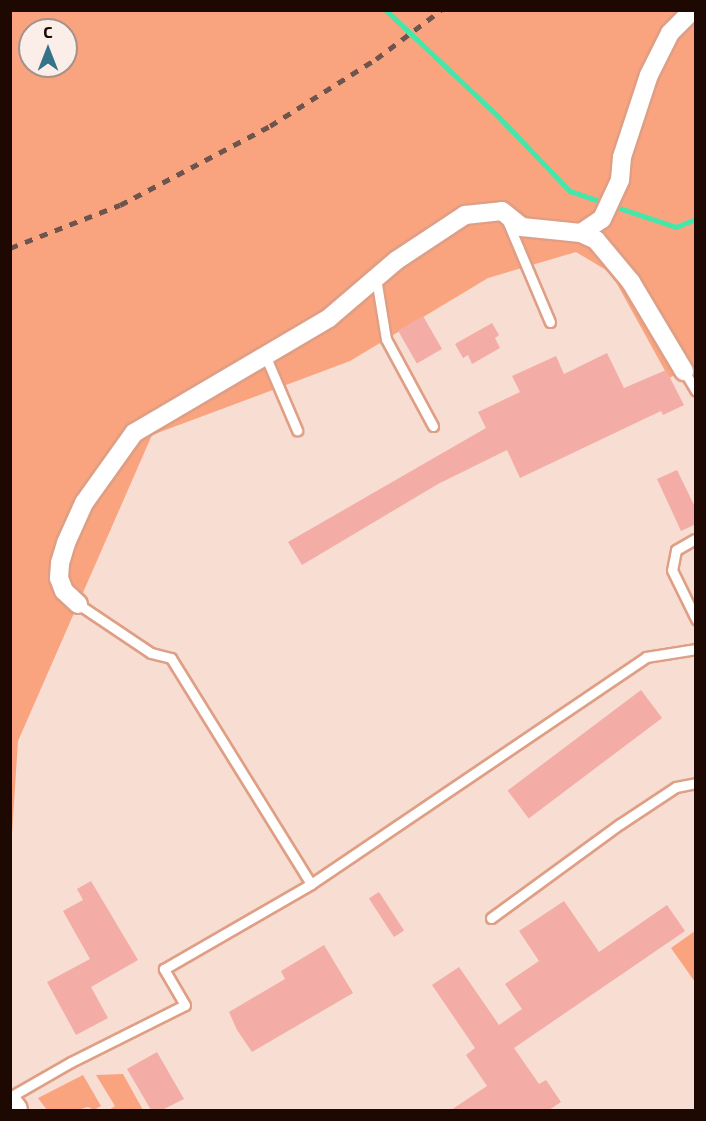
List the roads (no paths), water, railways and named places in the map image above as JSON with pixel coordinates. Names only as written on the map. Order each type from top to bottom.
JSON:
[{"type":"main road","points":[[10,1105],[14,1110]]},
{"type":"street","points":[[581,233],[602,219],[620,180],[622,157],[650,75],[670,33],[693,10]]},
{"type":"street","points":[[78,604],[64,591],[59,578],[60,562],[66,543],[84,503],[134,433],[329,318],[397,260],[465,215],[502,211],[522,227],[581,233],[596,240],[625,275],[684,370]]},
{"type":"lane","points":[[502,211],[550,322]]},
{"type":"lane","points":[[376,278],[386,339],[433,426]]},
{"type":"lane","points":[[265,355],[297,430]]},
{"type":"lane","points":[[684,370],[696,391]]},
{"type":"lane","points":[[695,539],[676,550],[672,570],[682,595],[696,619]]},
{"type":"lane","points":[[78,604],[151,653],[171,658],[311,884]]},
{"type":"lane","points":[[10,1097],[71,1062],[185,1005],[164,969],[311,884],[646,657],[696,649]]},
{"type":"lane","points":[[491,918],[676,787],[696,783]]},
{"type":"waterway","points":[[386,10],[499,117],[570,191],[605,203]]},
{"type":"waterway","points":[[613,206],[676,227],[696,219]]},
{"type":"railway","points":[[10,248],[120,205],[270,126],[376,59],[441,10]]}]
